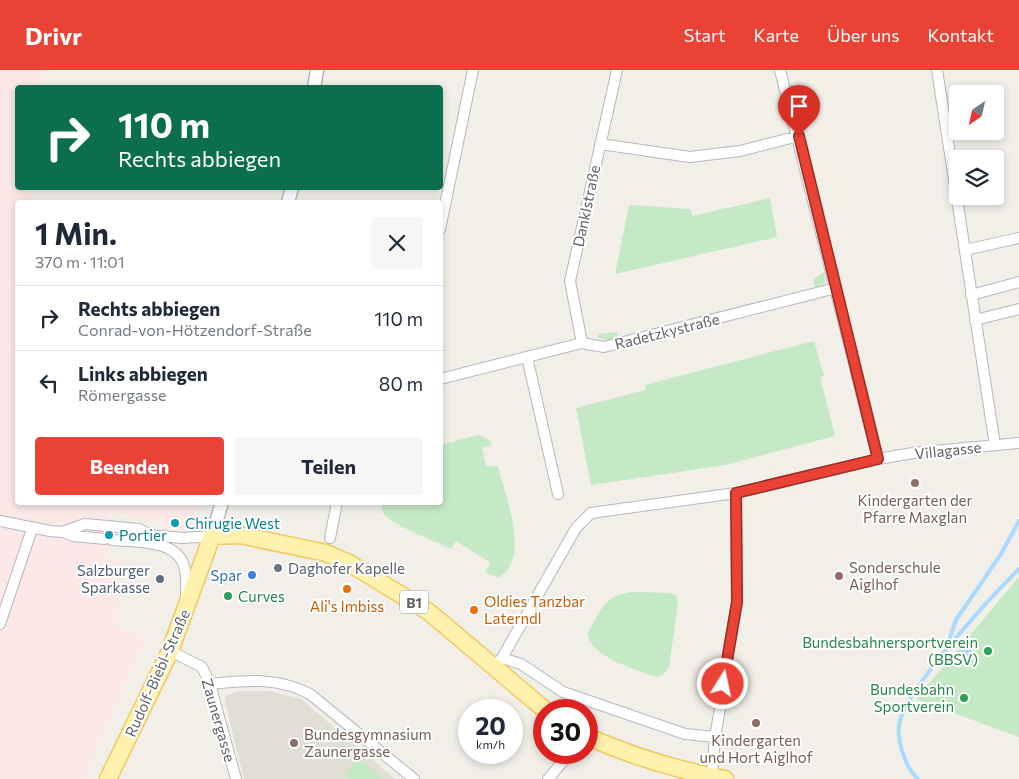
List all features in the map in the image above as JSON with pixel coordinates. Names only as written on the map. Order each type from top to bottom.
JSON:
[{"type":"main road","name":"B1","points":[[212,536],[240,534],[326,553],[349,563],[429,612],[498,662],[534,699]]},
{"type":"main road","name":"Rudolf-Biebl-Straße","points":[[108,779],[170,651],[212,536]]},
{"type":"main road","points":[[598,742],[618,751],[654,762],[718,778]]},
{"type":"street","points":[[314,85],[317,70]]},
{"type":"street","points":[[443,215],[473,70]]},
{"type":"street","name":"Danklstraße","points":[[582,343],[570,281],[617,70]]},
{"type":"street","points":[[780,70],[799,136],[878,459]]},
{"type":"street","points":[[937,70],[995,445]]},
{"type":"street","points":[[600,144],[690,157],[740,151],[799,136]]},
{"type":"street","points":[[965,250],[1019,238]]},
{"type":"street","points":[[971,295],[1019,282]]},
{"type":"street","name":"Radetzkystraße","points":[[443,378],[582,343],[604,348],[836,288]]},
{"type":"street","points":[[975,320],[1019,309]]},
{"type":"street","points":[[527,357],[558,494]]},
{"type":"street","name":"Villagasse","points":[[498,662],[576,528],[591,513],[736,493],[878,459],[913,453],[1019,443]]},
{"type":"street","points":[[723,684],[737,602],[736,493]]},
{"type":"street","points":[[0,521],[32,529],[62,532],[73,536],[183,538],[212,536],[221,505]]},
{"type":"street","points":[[330,538],[336,505]]},
{"type":"street","points":[[62,532],[85,524],[139,529],[152,536]]},
{"type":"street","points":[[0,624],[32,529]]},
{"type":"street","points":[[74,529],[151,543],[175,553],[185,570],[186,608]]},
{"type":"street","name":"Zaunergasse","points":[[170,651],[202,667],[210,684],[236,779]]},
{"type":"street","points":[[498,662],[521,664],[563,692],[573,696],[685,734],[715,737]]},
{"type":"street","points":[[210,684],[268,681],[294,686],[310,694],[414,779]]},
{"type":"street","points":[[718,778],[715,737],[721,703]]},
{"type":"street","points":[[548,779],[561,764]]},
{"type":"shaded area","points":[[0,70],[42,70],[40,85],[15,85],[15,190],[32,190],[30,200],[15,200],[15,505],[196,505],[190,531],[110,511],[108,558],[124,559],[116,626],[146,636],[84,779],[0,779]]},
{"type":"shaded area","name":"Bundesgymnasium Zaunergasse","points":[[238,691],[269,691],[301,699],[395,779],[244,779],[225,703],[226,696]]},
{"type":"green space","points":[[770,198],[777,237],[615,274],[629,205],[690,209],[693,216]]},
{"type":"green space","points":[[824,272],[825,284],[815,288],[813,280]]},
{"type":"green space","points":[[617,332],[619,339],[598,338],[599,334]]},
{"type":"green space","points":[[814,341],[824,376],[820,377],[835,436],[725,465],[591,485],[576,408],[646,390],[645,385]]},
{"type":"green space","points":[[478,435],[490,440],[492,445],[482,447],[486,466],[498,466],[510,510],[515,542],[513,556],[508,569],[498,578],[485,572],[491,563],[456,541],[451,549],[415,533],[384,514],[382,505],[443,505],[443,444]]},
{"type":"green space","name":"Bundesbahnersportverein (BBSV)","points":[[1019,577],[1019,737],[916,699]]},
{"type":"green space","points":[[625,593],[670,593],[676,595],[678,603],[669,667],[664,674],[657,677],[615,661],[604,655],[590,641],[588,633],[601,610],[610,599]]},
{"type":"green space","points":[[359,757],[383,779],[349,779],[344,774]]},
{"type":"water","points":[[963,646],[972,649],[967,666],[957,662]]},
{"type":"waterway","points":[[946,649],[956,620],[1001,554],[1019,521]]},
{"type":"waterway","points":[[918,779],[906,762],[899,739],[899,726],[904,710],[916,690],[950,644],[1019,569]]},
{"type":"tunnel","points":[[105,532],[112,532]]},
{"type":"place","name":"Kindergarten der Pfarre Maxglan","points":[[915,483]]},
{"type":"place","name":"Chirugie West","points":[[175,523]]},
{"type":"place","name":"Portier","points":[[109,535]]},
{"type":"place","name":"Daghofer Kapelle","points":[[278,568]]},
{"type":"place","name":"Spar","points":[[252,575]]},
{"type":"place","name":"Sonderschule Aiglhof","points":[[839,576]]},
{"type":"place","name":"Salzburger Sparkasse","points":[[160,579]]},
{"type":"place","name":"Ali's Imbiss","points":[[347,589]]},
{"type":"place","name":"Curves","points":[[228,596]]},
{"type":"place","name":"Oldies Tanzbar Laterndl","points":[[474,610]]},
{"type":"place","name":"Bundesbahnersportverein (BBSV)","points":[[988,651]]},
{"type":"place","name":"Bundesbahn Sportverein","points":[[964,698]]},
{"type":"place","name":"Kindergarten und Hort Aiglhof","points":[[756,723]]},
{"type":"place","name":"Bundesgymnasium Zaunergasse","points":[[294,743]]},
{"type":"route","points":[[723,684],[737,602],[736,493],[766,488],[878,459],[799,136]]}]
